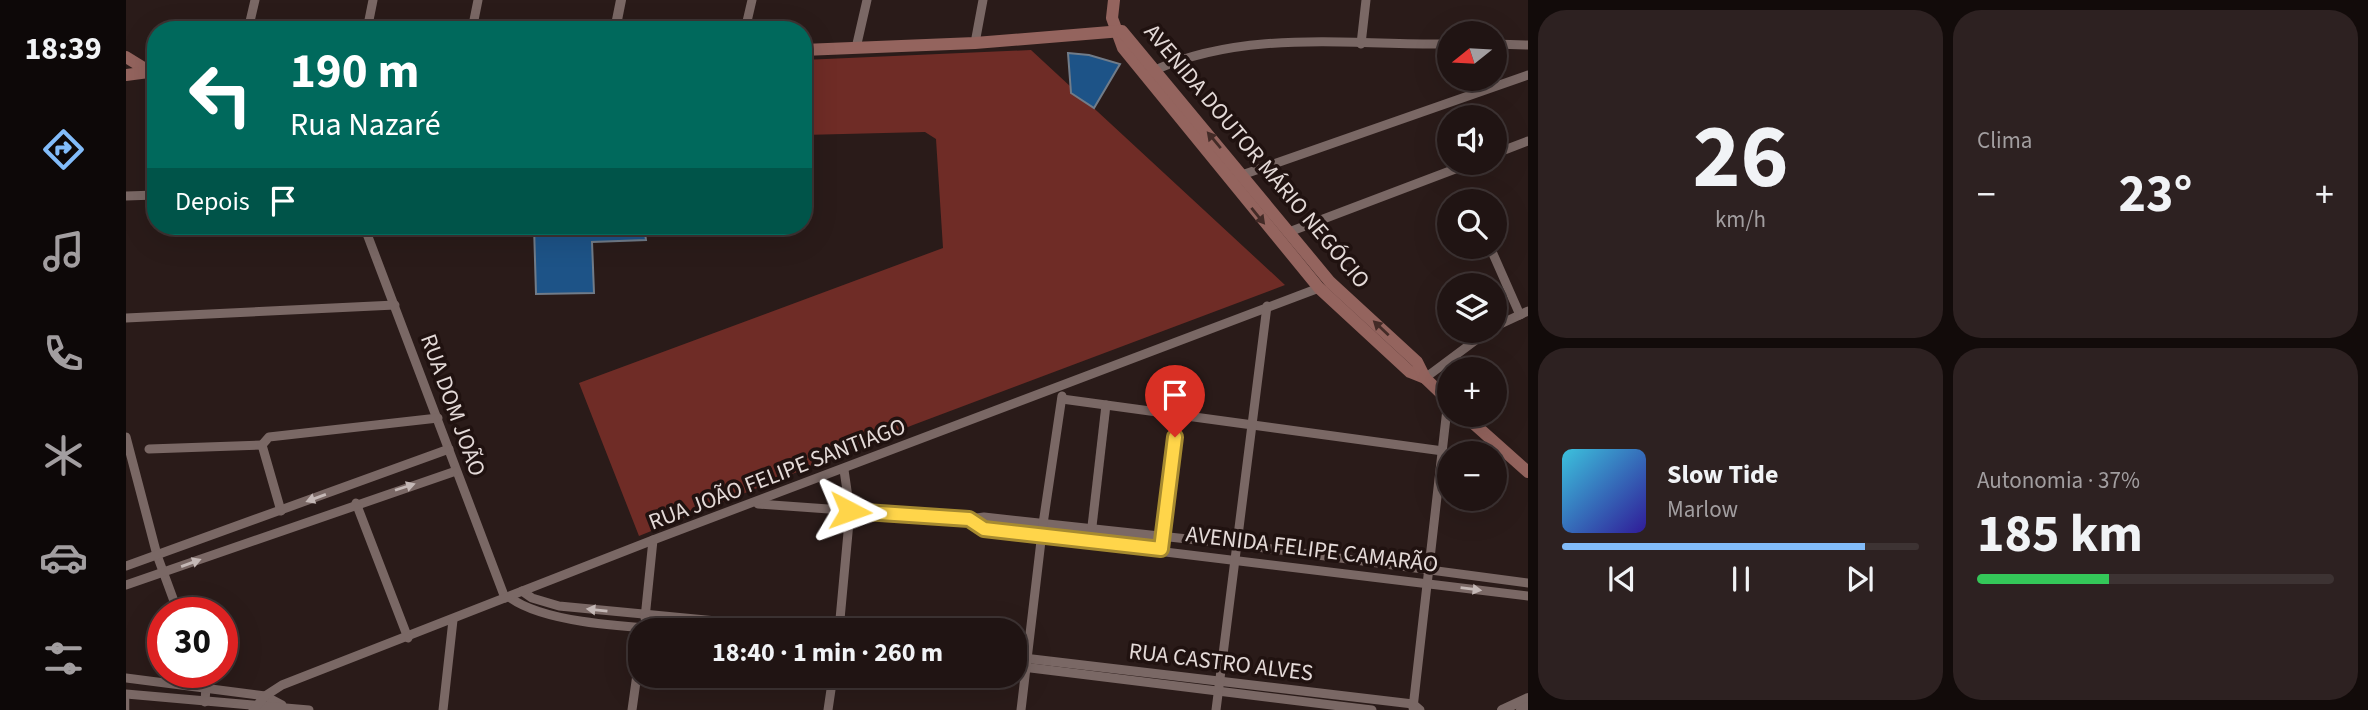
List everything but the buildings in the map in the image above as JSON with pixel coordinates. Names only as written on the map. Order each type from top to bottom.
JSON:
[{"type":"main road","points":[[812,50],[975,43],[1116,32],[1112,13],[1114,0]]},
{"type":"main road","name":"AVENIDA DOUTOR MÁRIO NEGÓCIO","points":[[1426,378],[1410,372],[1319,288],[1123,48],[1116,32],[1125,33],[1331,282],[1417,362],[1426,378],[1437,389]]},
{"type":"main road","points":[[126,57],[147,68]]},
{"type":"main road","points":[[126,66],[147,70]]},
{"type":"main road","points":[[126,75],[147,72]]},
{"type":"main road","points":[[1477,427],[1528,472]]},
{"type":"street","points":[[250,21],[255,0]]},
{"type":"street","points":[[369,21],[373,0]]},
{"type":"street","points":[[473,21],[478,0]]},
{"type":"street","points":[[616,21],[621,0]]},
{"type":"street","points":[[748,21],[752,0]]},
{"type":"street","points":[[856,48],[867,0]]},
{"type":"street","points":[[975,43],[982,0]]},
{"type":"street","points":[[1361,44],[1366,0]]},
{"type":"street","points":[[1155,70],[1177,60],[1227,47],[1264,43],[1437,44]]},
{"type":"street","points":[[1507,44],[1528,45]]},
{"type":"street","points":[[1229,179],[1528,75]]},
{"type":"street","points":[[1507,149],[1528,141]]},
{"type":"street","points":[[1289,232],[1439,175]]},
{"type":"street","points":[[126,196],[147,195]]},
{"type":"street","name":"RUA DOM JOÃO","points":[[368,235],[456,471],[507,597]]},
{"type":"street","points":[[1496,259],[1524,313],[1507,321]]},
{"type":"street","name":"RUA JOÃO FELIPE SANTIAGO","points":[[254,708],[264,696],[282,685],[653,540],[844,470],[1319,288]]},
{"type":"street","points":[[126,318],[395,304]]},
{"type":"street","points":[[1216,710],[1234,544],[1267,306]]},
{"type":"street","points":[[1426,378],[1472,343]]},
{"type":"street","points":[[1027,655],[1063,385]]},
{"type":"street","points":[[1062,399],[1437,450]]},
{"type":"street","points":[[1090,543],[1105,404]]},
{"type":"street","points":[[1161,549],[1178,413]]},
{"type":"street","points":[[149,449],[262,445],[270,437],[438,418]]},
{"type":"street","points":[[126,437],[157,555],[172,597]]},
{"type":"street","points":[[262,445],[281,511]]},
{"type":"street","points":[[126,566],[449,449]]},
{"type":"street","points":[[840,618],[850,511],[844,470]]},
{"type":"street","points":[[126,585],[356,503],[456,471]]},
{"type":"street","points":[[1415,708],[1437,499]]},
{"type":"street","points":[[356,503],[408,638]]},
{"type":"street","name":"AVENIDA FELIPE CAMARÃO","points":[[753,504],[969,519],[984,517],[1091,530],[1163,535],[1528,583]]},
{"type":"street","name":"AVENIDA FELIPE CAMARÃO","points":[[969,519],[984,529],[1042,537],[1161,549],[1528,596]]},
{"type":"street","points":[[646,618],[653,540]]},
{"type":"street","points":[[522,591],[544,603],[677,618]]},
{"type":"street","points":[[507,597],[521,606],[544,614],[628,627]]},
{"type":"street","points":[[443,710],[453,620]]},
{"type":"street","name":"RUA CASTRO ALVES","points":[[1027,663],[1415,708]]},
{"type":"street","points":[[126,678],[147,680]]},
{"type":"street","name":"RUA CASTRO ALVES","points":[[1219,685],[1372,710]]},
{"type":"street","points":[[205,702],[206,688]]},
{"type":"street","points":[[212,688],[264,696],[284,707]]},
{"type":"street","points":[[632,710],[635,688]]},
{"type":"street","points":[[828,710],[831,688]]},
{"type":"street","points":[[1021,710],[1023,688]]},
{"type":"street","points":[[127,694],[254,708],[309,710]]},
{"type":"street","points":[[1502,710],[1528,698]]},
{"type":"street","points":[[1521,710],[1528,707]]},
{"type":"lane","points":[[127,694],[127,710]]},
{"type":"shaded area","points":[[1031,50],[1285,285],[913,425],[639,536],[579,383],[943,248],[936,139],[925,132],[812,135],[812,60]]},
{"type":"route","points":[[850,511],[969,519],[984,529],[1161,549],[1175,437]]}]
